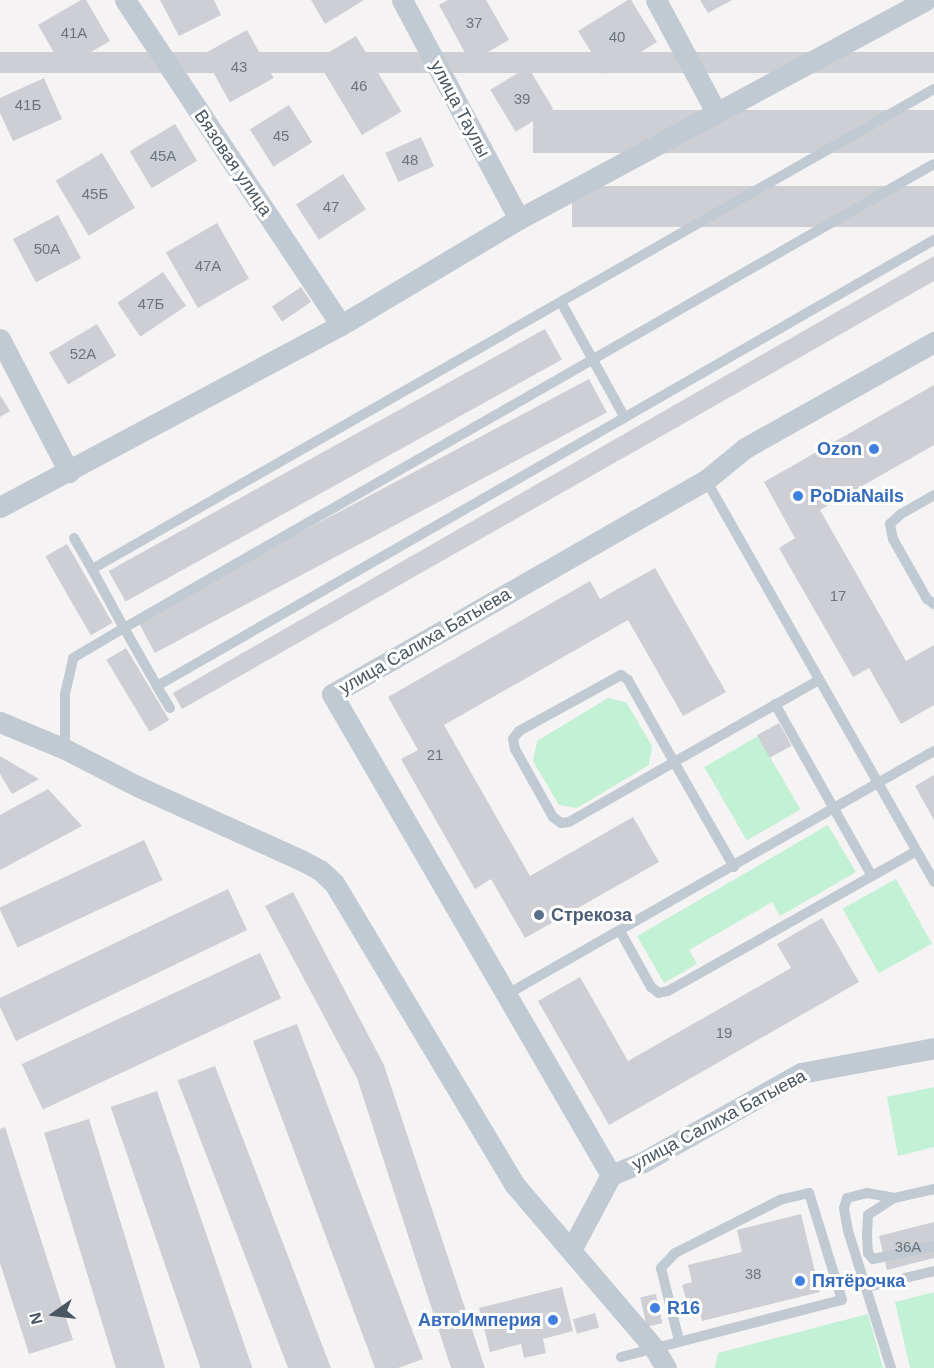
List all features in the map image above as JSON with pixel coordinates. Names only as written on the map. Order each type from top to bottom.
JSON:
[{"type":"street","name":"Вязовая улица","points":[[125,0],[341,325]]},
{"type":"street","name":"улица Таулы","points":[[402,0],[519,219]]},
{"type":"street","points":[[656,0],[717,112]]},
{"type":"street","points":[[0,507],[341,325],[519,219],[926,0]]},
{"type":"street","points":[[0,339],[69,471]]},
{"type":"street","name":"улица Салиха Батыева","points":[[611,1175],[332,694],[706,480],[745,448],[934,342]]},
{"type":"street","points":[[0,722],[65,748],[137,786],[303,861],[320,870],[334,883],[514,1184],[654,1348],[666,1368]]},
{"type":"street","name":"улица Салиха Батыева","points":[[571,1250],[611,1175],[643,1162],[801,1073],[934,1048]]},
{"type":"lane","points":[[92,569],[934,89]]},
{"type":"lane","points":[[65,748],[65,694],[73,658],[934,164]]},
{"type":"lane","points":[[157,687],[934,240]]},
{"type":"lane","points":[[561,302],[625,417]]},
{"type":"lane","points":[[706,480],[934,882]]},
{"type":"lane","points":[[934,495],[901,514],[890,524],[893,539],[927,599],[934,604]]},
{"type":"lane","points":[[74,538],[170,708]]},
{"type":"lane","points":[[734,867],[674,762],[628,680],[621,675],[519,731],[513,739],[514,749],[553,817],[561,823],[569,822],[674,762],[776,704],[819,680]]},
{"type":"lane","points":[[776,704],[872,876]]},
{"type":"lane","points":[[506,995],[934,751]]},
{"type":"lane","points":[[620,931],[651,987],[659,993],[668,991],[916,851]]},
{"type":"lane","points":[[934,1188],[894,1198],[868,1215],[868,1253],[873,1260],[934,1245]]},
{"type":"lane","points":[[621,1357],[842,1300],[809,1193],[782,1199],[686,1247],[675,1253],[661,1268],[679,1341]]},
{"type":"lane","points":[[891,1368],[848,1231],[844,1208],[847,1198],[867,1193],[894,1198]]},
{"type":"lane","points":[[867,1287],[934,1271]]},
{"type":"green space","points":[[608,698],[626,702],[652,746],[649,765],[577,808],[559,805],[533,761],[537,741]]},
{"type":"green space","points":[[758,736],[801,810],[747,841],[704,767]]},
{"type":"green space","points":[[828,825],[856,872],[780,916],[772,902],[689,950],[697,964],[664,983],[637,936]]},
{"type":"green space","points":[[896,879],[932,944],[879,973],[843,909]]},
{"type":"green space","points":[[934,1087],[934,1147],[898,1156],[887,1097]]},
{"type":"green space","points":[[934,1292],[934,1368],[910,1368],[895,1302]]},
{"type":"green space","points":[[868,1314],[883,1368],[715,1368],[718,1353]]},
{"type":"building","points":[[81,0],[86,0],[110,41],[63,68],[38,25]]},
{"type":"building","points":[[160,0],[214,0],[221,15],[179,36]]},
{"type":"building","points":[[311,0],[364,0],[325,24]]},
{"type":"building","points":[[448,0],[486,0],[509,40],[470,62],[439,5]]},
{"type":"building","points":[[631,0],[657,42],[605,74],[578,31]]},
{"type":"building","points":[[700,0],[732,0],[708,13]]},
{"type":"building","points":[[247,30],[274,78],[230,102],[203,54]]},
{"type":"building","points":[[356,36],[401,111],[362,135],[317,60]]},
{"type":"building","points":[[0,52],[934,52],[934,73],[0,73]]},
{"type":"building","points":[[528,67],[553,109],[516,132],[490,90]]},
{"type":"building","points":[[44,78],[62,119],[13,141],[0,113],[0,98]]},
{"type":"building","points":[[289,105],[312,142],[273,167],[250,129]]},
{"type":"building","points":[[533,110],[934,110],[934,153],[533,153]]},
{"type":"building","points":[[175,124],[197,161],[152,188],[130,151]]},
{"type":"building","points":[[421,137],[434,166],[398,182],[385,153]]},
{"type":"building","points":[[102,153],[135,208],[89,236],[56,181]]},
{"type":"building","points":[[343,174],[366,209],[319,240],[296,204]]},
{"type":"building","points":[[572,186],[934,186],[934,227],[572,227]]},
{"type":"building","points":[[58,215],[81,258],[36,282],[13,239]]},
{"type":"building","points":[[217,223],[249,278],[198,308],[166,252]]},
{"type":"building","points":[[934,256],[934,281],[182,709],[173,693]]},
{"type":"building","points":[[163,272],[186,306],[140,337],[117,303]]},
{"type":"building","points":[[301,287],[311,302],[282,321],[272,307]]},
{"type":"building","points":[[97,324],[116,356],[68,385],[49,353]]},
{"type":"building","points":[[545,329],[562,360],[126,602],[109,571]]},
{"type":"building","points":[[589,379],[607,413],[155,653],[137,619]]},
{"type":"building","points":[[934,385],[934,445],[820,510],[906,661],[934,645],[934,705],[901,724],[869,668],[853,677],[779,548],[795,538],[764,482]]},
{"type":"building","points":[[0,395],[10,411],[0,417]]},
{"type":"building","points":[[67,544],[112,623],[91,635],[45,556]]},
{"type":"building","points":[[655,568],[726,692],[683,716],[628,620],[444,725],[530,876],[633,817],[659,862],[525,938],[491,879],[475,889],[401,759],[418,750],[388,697],[590,581],[600,599]]},
{"type":"building","points":[[126,648],[169,720],[150,732],[106,660]]},
{"type":"building","points":[[779,723],[792,746],[770,758],[757,735]]},
{"type":"building","points":[[0,756],[39,779],[12,794],[0,774]]},
{"type":"building","points":[[934,775],[934,820],[915,786]]},
{"type":"building","points":[[48,789],[82,826],[0,870],[0,815]]},
{"type":"building","points":[[144,840],[163,880],[18,947],[0,907]]},
{"type":"building","points":[[228,889],[247,930],[16,1041],[0,1007],[0,998]]},
{"type":"building","points":[[293,892],[384,1065],[485,1368],[451,1368],[357,1078],[265,906]]},
{"type":"building","points":[[822,918],[859,982],[609,1125],[538,1001],[580,977],[628,1061],[791,968],[777,944]]},
{"type":"building","points":[[260,953],[281,998],[43,1109],[22,1064]]},
{"type":"building","points":[[297,1024],[423,1359],[398,1368],[375,1368],[253,1041]]},
{"type":"building","points":[[215,1066],[331,1368],[288,1368],[178,1080]]},
{"type":"building","points":[[157,1091],[252,1368],[201,1368],[111,1107]]},
{"type":"building","points":[[89,1119],[165,1368],[116,1368],[44,1133]]},
{"type":"building","points":[[5,1127],[73,1340],[29,1354],[0,1263],[0,1129]]},
{"type":"building","points":[[801,1214],[820,1292],[702,1321],[700,1312],[690,1314],[682,1285],[692,1282],[688,1265],[742,1252],[737,1230]]},
{"type":"building","points":[[934,1222],[934,1258],[887,1270],[879,1236]]},
{"type":"building","points":[[562,1287],[573,1331],[543,1339],[546,1353],[524,1358],[521,1344],[490,1352],[479,1308]]},
{"type":"building","points":[[656,1294],[662,1323],[647,1327],[640,1297]]},
{"type":"building","points":[[595,1313],[599,1327],[577,1334],[573,1319]]},
{"type":"place","name":"Ozon","points":[[874,449]]},
{"type":"place","name":"PoDiaNails","points":[[798,496]]},
{"type":"place","name":"Стрекоза","points":[[539,915]]},
{"type":"place","name":"Пятёрочка","points":[[800,1281]]},
{"type":"place","name":"R16","points":[[655,1308]]},
{"type":"place","name":"АвтоИмперия","points":[[553,1320]]}]
